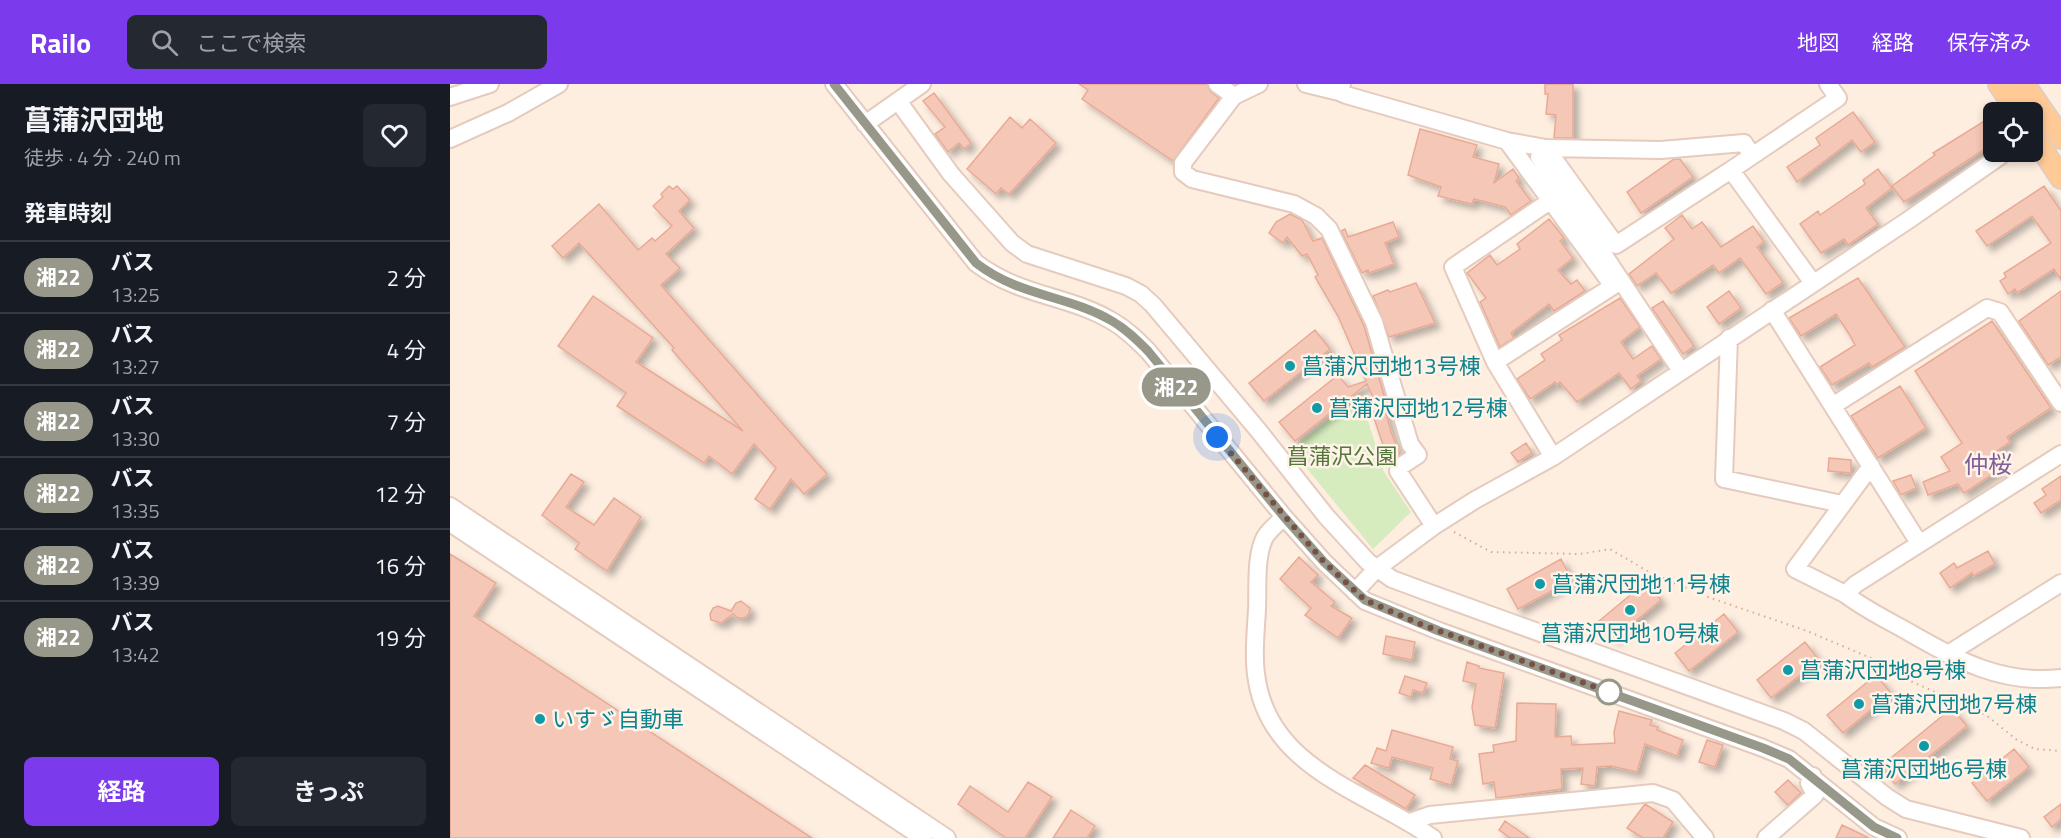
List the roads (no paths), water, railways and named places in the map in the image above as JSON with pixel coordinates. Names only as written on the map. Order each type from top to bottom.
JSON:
[{"type":"main road","points":[[1999,84],[2011,102]]},
{"type":"main road","points":[[2024,84],[2058,125]]},
{"type":"main road","points":[[2043,151],[2061,178]]},
{"type":"street","points":[[450,98],[490,84]]},
{"type":"street","points":[[450,139],[508,113],[559,84]]},
{"type":"street","points":[[834,84],[976,263],[995,277],[1019,288],[1088,310],[1112,321],[1131,334],[1148,351],[1284,517],[1355,592],[1382,610],[1789,759],[1812,776],[1871,832],[1898,838]]},
{"type":"street","points":[[865,124],[922,84]]},
{"type":"street","points":[[1217,84],[1234,96]]},
{"type":"street","points":[[1259,84],[1234,96],[1183,163],[1183,172],[1192,179],[1294,204],[1316,216],[1329,229],[1374,322],[1410,444],[1418,455],[1401,466],[1398,471],[1434,526]]},
{"type":"street","points":[[1306,84],[1340,88],[1507,141],[1539,147],[1661,150],[1743,143],[1752,156]]},
{"type":"street","points":[[1539,147],[1616,245],[1838,98],[1828,84]]},
{"type":"street","points":[[898,100],[951,174],[1012,243],[1027,254],[1126,286],[1141,294],[1153,305],[1258,430],[1326,516],[1376,569],[1392,579],[1784,721],[1804,731],[1887,797],[1906,809],[2021,838]]},
{"type":"street","points":[[1495,362],[1613,286],[1507,141]]},
{"type":"street","points":[[1539,147],[1681,371]]},
{"type":"street","points":[[1355,592],[1376,569],[1434,526],[1475,500],[1553,457],[1991,162]]},
{"type":"street","points":[[1731,170],[1813,283]]},
{"type":"street","points":[[1551,201],[1453,267],[1495,362],[1553,457]]},
{"type":"street","points":[[1834,405],[1987,308],[2000,312],[2061,403]]},
{"type":"street","points":[[1772,310],[1919,543]]},
{"type":"street","points":[[1729,339],[1724,479],[1842,504]]},
{"type":"street","points":[[1845,594],[1919,543],[2061,454]]},
{"type":"street","points":[[1871,466],[1795,569],[1845,594],[1948,654],[1984,671],[2030,679],[2061,678]]},
{"type":"street","points":[[450,506],[947,838]]},
{"type":"street","points":[[1284,517],[1265,537],[1260,560],[1256,674],[1270,719],[1298,756],[1321,774],[1410,822],[1433,838]]},
{"type":"street","points":[[450,523],[923,838]]},
{"type":"street","points":[[1948,654],[2061,583]]},
{"type":"street","points":[[1766,838],[1815,795],[1809,783],[1812,776]]},
{"type":"street","points":[[1410,822],[1430,815],[1653,793],[1673,800],[1705,838]]},
{"type":"place","name":"菖蒲沢団地13号棟","points":[[1290,366]]},
{"type":"place","name":"菖蒲沢団地12号棟","points":[[1317,408]]},
{"type":"place","name":"菖蒲沢団地11号棟","points":[[1540,584]]},
{"type":"place","name":"菖蒲沢団地10号棟","points":[[1630,610]]},
{"type":"place","name":"菖蒲沢団地8号棟","points":[[1788,670]]},
{"type":"place","name":"菖蒲沢団地7号棟","points":[[1859,704]]},
{"type":"place","name":"いすゞ自動車","points":[[540,719]]},
{"type":"place","name":"菖蒲沢団地6号棟","points":[[1924,746]]},
{"type":"district","name":"仲桜","points":[[1988,465]]},
{"type":"park label","name":"菖蒲沢公園","points":[[1342,456]]}]
